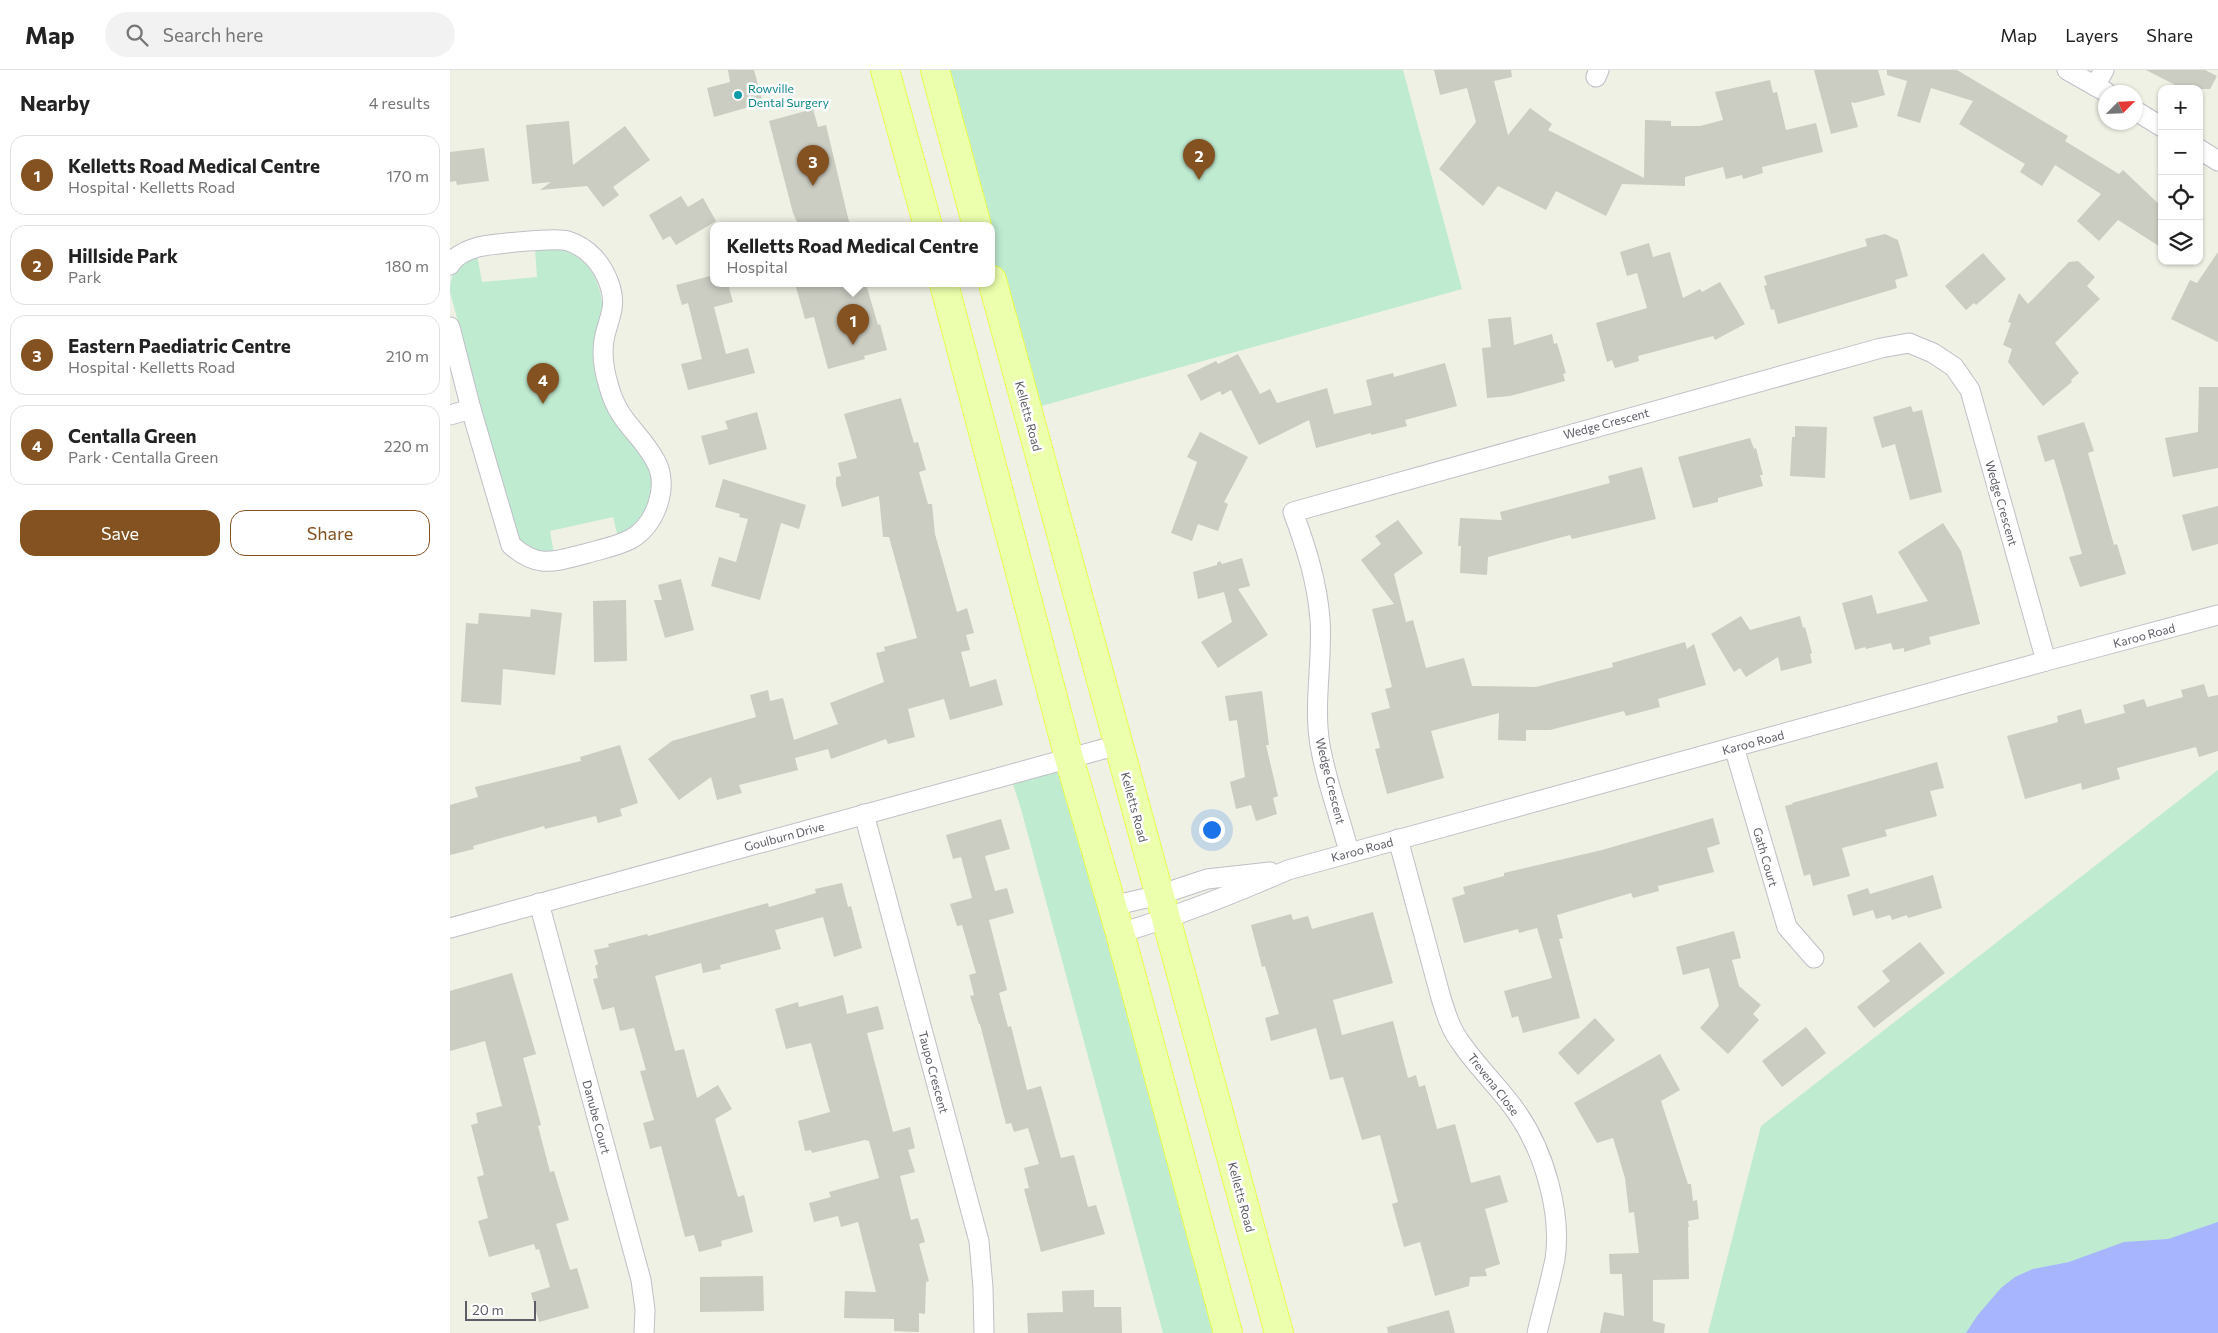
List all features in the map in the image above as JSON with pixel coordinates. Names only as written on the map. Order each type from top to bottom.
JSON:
[{"type":"main road","points":[[885,70],[927,222]]},
{"type":"main road","points":[[935,70],[976,222]]},
{"type":"main road","points":[[945,287],[1069,758],[1120,933],[1228,1333]]},
{"type":"main road","name":"Kelletts Road","points":[[994,287],[1279,1333]]},
{"type":"street","points":[[2067,70],[2102,83]]},
{"type":"street","points":[[2143,115],[2158,125]]},
{"type":"street","points":[[2203,152],[2218,161]]},
{"type":"street","points":[[450,265],[464,252],[479,247],[558,239],[578,245],[594,257],[609,283],[612,296],[613,310],[605,334],[603,348],[608,385],[615,406],[656,460],[662,484],[656,511],[645,527],[632,538],[617,545],[552,563],[537,562],[522,555],[511,545],[450,327]]},
{"type":"street","name":"Wedge Crescent","points":[[1350,852],[1320,745],[1317,686],[1319,611],[1316,585],[1307,551],[1293,512],[1551,438],[1881,348],[1909,343],[1933,352],[1954,367],[1970,390],[2046,661]]},
{"type":"street","points":[[450,414],[472,409]]},
{"type":"street","name":"Karoo Road","points":[[1112,906],[1162,907],[1224,898],[1288,870],[1350,852],[2046,661],[2218,616]]},
{"type":"street","name":"Goulburn Drive","points":[[450,928],[1118,745]]},
{"type":"street","name":"Gath Court","points":[[1734,747],[1786,927],[1814,958]]},
{"type":"street","name":"Taupo Crescent","points":[[864,814],[979,1241],[984,1333]]},
{"type":"street","name":"Trevena Close","points":[[1398,839],[1441,998],[1450,1023],[1460,1042],[1518,1114],[1536,1144],[1548,1181],[1555,1220],[1555,1257],[1537,1333]]},
{"type":"street","name":"Karoo Road","points":[[1120,933],[1207,878],[1288,870]]},
{"type":"street","name":"Danube Court","points":[[539,903],[641,1280],[645,1310],[644,1333]]},
{"type":"green space","points":[[935,70],[1403,70],[1462,289],[1027,410],[994,287],[995,222],[976,222]]},
{"type":"green space","points":[[535,249],[565,251],[582,260],[593,274],[600,292],[603,311],[604,332],[601,390],[612,418],[641,452],[652,475],[651,502],[637,524],[618,537],[613,517],[550,531],[554,554],[535,551],[525,546],[514,530],[450,292],[450,284],[454,273],[465,262],[477,255],[482,282],[537,277]]},
{"type":"green space","points":[[1069,758],[1228,1333],[1163,1333],[1021,809],[1010,775]]},
{"type":"green space","points":[[2218,770],[2218,1333],[1708,1333],[1761,1126]]},
{"type":"water","points":[[2218,1222],[2218,1333],[1966,1333],[1977,1316],[2001,1288],[2015,1277],[2033,1269],[2069,1262],[2124,1242],[2168,1239]]},
{"type":"building","name":"Rowville Dental Surgery","points":[[728,70],[754,70],[763,103],[714,117],[707,88],[730,82]]},
{"type":"building","points":[[1434,70],[1511,70],[1512,77],[1494,81],[1508,135],[1530,108],[1552,124],[1548,130],[1644,178],[1645,120],[1671,121],[1671,126],[1700,126],[1723,120],[1715,92],[1770,80],[1773,93],[1777,92],[1786,130],[1816,123],[1823,152],[1762,167],[1763,173],[1743,179],[1742,175],[1726,179],[1723,167],[1685,177],[1685,186],[1622,184],[1606,216],[1556,191],[1546,210],[1498,186],[1483,206],[1439,169],[1476,122],[1467,88],[1440,95]]},
{"type":"building","points":[[1814,70],[1878,70],[1885,95],[1855,103],[1851,102],[1858,127],[1831,134]]},
{"type":"building","points":[[1887,70],[1957,70],[2068,136],[2065,141],[2119,174],[2123,170],[2158,203],[2158,245],[2118,220],[2099,241],[2077,221],[2101,194],[2055,165],[2042,186],[2020,172],[2025,164],[1959,124],[1973,101],[1931,88],[1920,123],[1897,116],[1907,81],[1887,75]]},
{"type":"building","points":[[2146,70],[2205,70],[2217,76],[2210,89],[2203,89],[2203,85],[2175,85]]},
{"type":"building","points":[[813,109],[818,127],[826,125],[849,222],[797,222],[793,213],[769,121]]},
{"type":"building","points":[[569,121],[573,165],[625,126],[650,160],[613,187],[619,195],[603,207],[587,186],[540,190],[551,182],[532,184],[526,125]]},
{"type":"building","points":[[484,148],[489,181],[457,185],[456,181],[450,182],[450,152]]},
{"type":"building","points":[[681,196],[688,207],[703,198],[716,221],[710,222],[710,225],[676,245],[670,236],[663,240],[649,215]]},
{"type":"building","points":[[1885,234],[1898,240],[1908,276],[1895,280],[1897,288],[1778,324],[1774,309],[1771,310],[1764,286],[1767,285],[1764,276],[1867,246],[1865,239]]},
{"type":"building","points":[[1649,243],[1653,257],[1670,252],[1683,298],[1700,289],[1702,292],[1720,282],[1745,324],[1715,340],[1713,336],[1638,356],[1639,361],[1615,368],[1612,360],[1607,362],[1596,323],[1647,308],[1637,273],[1627,276],[1620,252]]},
{"type":"building","points":[[2218,252],[2218,342],[2171,319],[2190,280],[2197,283]]},
{"type":"building","points":[[1983,253],[2006,279],[1976,305],[1974,303],[1966,310],[1945,286]]},
{"type":"building","points":[[2078,261],[2095,277],[2087,286],[2100,299],[2055,343],[2079,373],[2071,380],[2072,382],[2043,406],[2008,362],[2012,349],[2003,345],[2011,323],[2008,322],[2019,293],[2028,304],[2069,262]]},
{"type":"building","points":[[710,276],[710,287],[729,287],[733,302],[714,307],[726,354],[748,348],[755,373],[688,390],[681,364],[702,359],[688,303],[682,305],[676,285]]},
{"type":"building","points":[[796,287],[867,287],[887,350],[864,356],[865,359],[828,369],[814,317],[805,319]]},
{"type":"building","points":[[1511,317],[1514,345],[1552,334],[1554,344],[1557,343],[1566,373],[1563,374],[1565,381],[1510,396],[1487,398],[1482,348],[1491,347],[1488,319]]},
{"type":"building","points":[[1238,354],[1260,394],[1270,389],[1277,403],[1327,388],[1334,414],[1372,405],[1366,380],[1393,373],[1394,377],[1445,363],[1457,406],[1405,420],[1407,426],[1371,435],[1371,433],[1316,448],[1309,420],[1259,445],[1231,390],[1222,395],[1220,391],[1201,401],[1187,375],[1216,361],[1218,364]]},
{"type":"building","points":[[2199,387],[2218,387],[2218,468],[2173,477],[2165,438],[2198,432]]},
{"type":"building","points":[[901,398],[914,443],[918,442],[926,470],[919,472],[928,504],[932,504],[935,534],[957,612],[967,608],[974,633],[966,635],[970,650],[961,652],[970,687],[996,679],[1003,705],[950,720],[944,699],[908,709],[915,737],[888,744],[886,739],[831,759],[828,749],[795,758],[798,770],[739,785],[742,793],[717,800],[711,777],[679,800],[648,759],[672,741],[756,717],[750,695],[768,690],[770,701],[783,698],[794,740],[838,724],[830,703],[884,682],[876,653],[885,651],[884,647],[917,638],[889,537],[883,537],[879,496],[842,507],[836,485],[836,477],[841,476],[838,463],[857,458],[844,414]]},
{"type":"building","points":[[1911,406],[1913,412],[1922,410],[1942,492],[1910,500],[1895,444],[1882,448],[1873,417]]},
{"type":"building","points":[[757,412],[767,449],[709,465],[701,436],[728,429],[725,421]]},
{"type":"building","points":[[2084,422],[2094,451],[2088,453],[2114,545],[2117,544],[2126,574],[2080,587],[2069,557],[2082,554],[2054,459],[2045,462],[2037,436]]},
{"type":"building","points":[[1795,426],[1827,427],[1825,478],[1790,476],[1792,437],[1795,437]]},
{"type":"building","points":[[1200,432],[1248,457],[1224,502],[1228,504],[1218,531],[1198,524],[1192,541],[1171,533],[1197,462],[1187,457]]},
{"type":"building","points":[[1750,438],[1754,449],[1756,448],[1763,475],[1760,475],[1763,486],[1718,498],[1718,502],[1693,508],[1678,457]]},
{"type":"building","points":[[1642,467],[1656,519],[1572,539],[1570,535],[1488,557],[1487,575],[1460,573],[1461,546],[1458,546],[1460,518],[1502,520],[1500,512],[1610,483],[1608,476]]},
{"type":"building","points":[[723,479],[806,505],[799,529],[781,523],[760,600],[711,586],[719,557],[736,562],[748,519],[739,517],[740,514],[715,507]]},
{"type":"building","points":[[2218,506],[2218,544],[2192,551],[2182,515]]},
{"type":"building","points":[[1398,520],[1423,553],[1394,574],[1406,622],[1413,620],[1426,668],[1464,658],[1472,686],[1536,687],[1613,667],[1612,663],[1685,642],[1687,649],[1694,644],[1706,685],[1658,699],[1660,707],[1626,716],[1624,711],[1550,730],[1526,730],[1526,741],[1498,740],[1499,713],[1431,731],[1444,778],[1387,794],[1375,749],[1380,748],[1371,713],[1390,708],[1385,689],[1392,687],[1372,609],[1394,604],[1361,560],[1381,544],[1375,536]]},
{"type":"building","points":[[1943,523],[1961,551],[1980,624],[1929,637],[1931,644],[1904,652],[1904,648],[1893,650],[1891,643],[1855,650],[1842,603],[1872,595],[1877,614],[1928,601],[1898,552]]},
{"type":"building","points":[[1242,558],[1250,586],[1238,589],[1268,635],[1218,668],[1201,642],[1232,622],[1224,592],[1198,599],[1193,572],[1217,565],[1220,561],[1222,564]]},
{"type":"building","points":[[681,579],[694,630],[665,638],[654,600],[662,600],[658,585]]},
{"type":"building","points":[[626,600],[627,661],[594,662],[593,601]]},
{"type":"building","points":[[531,609],[562,613],[555,675],[503,669],[501,705],[461,702],[466,623],[478,624],[479,613],[530,617]]},
{"type":"building","points":[[1741,616],[1750,630],[1800,616],[1812,653],[1810,654],[1812,663],[1781,671],[1778,657],[1746,677],[1740,668],[1734,672],[1711,634]]},
{"type":"building","points":[[2204,684],[2208,697],[2218,695],[2218,751],[2199,757],[2196,747],[2117,768],[2120,779],[2082,790],[2081,783],[2025,799],[2007,736],[2058,722],[2057,716],[2081,709],[2085,724],[2125,713],[2123,705],[2144,699],[2147,707],[2183,697],[2181,690]]},
{"type":"building","points":[[1262,691],[1269,745],[1266,745],[1278,796],[1273,798],[1277,814],[1256,821],[1251,805],[1236,809],[1230,782],[1245,777],[1237,720],[1229,721],[1225,696]]},
{"type":"building","points":[[620,745],[638,803],[620,809],[622,816],[598,823],[596,816],[545,829],[544,826],[473,846],[474,849],[450,855],[450,805],[478,797],[475,787],[581,761],[580,757]]},
{"type":"building","points":[[1937,762],[1944,788],[1930,791],[1937,816],[1885,830],[1887,836],[1842,848],[1850,876],[1813,886],[1810,874],[1804,876],[1785,806]]},
{"type":"building","points":[[1713,818],[1720,844],[1707,848],[1714,872],[1658,886],[1659,891],[1633,898],[1631,893],[1557,915],[1563,938],[1559,939],[1580,1018],[1523,1033],[1518,1016],[1512,1018],[1504,991],[1552,978],[1537,928],[1519,933],[1518,929],[1464,943],[1452,898],[1465,894],[1463,887],[1504,876],[1504,873],[1602,850]]},
{"type":"building","points":[[1001,819],[1010,849],[985,856],[995,891],[1007,888],[1014,913],[989,920],[1007,990],[999,993],[1008,1027],[1011,1026],[1027,1090],[1041,1086],[1061,1158],[1074,1155],[1088,1207],[1096,1205],[1105,1234],[1041,1252],[1024,1189],[1029,1188],[1024,1168],[1039,1164],[1028,1128],[1014,1132],[1011,1123],[1006,1124],[980,1024],[970,996],[974,995],[969,975],[976,973],[962,925],[957,926],[950,904],[972,898],[961,857],[953,859],[946,835]]},
{"type":"building","points":[[1933,875],[1942,908],[1908,918],[1907,915],[1892,920],[1890,915],[1876,919],[1873,910],[1853,916],[1847,895],[1868,888],[1870,894]]},
{"type":"building","points":[[842,883],[848,907],[851,906],[862,948],[834,957],[823,917],[775,930],[781,949],[720,965],[721,969],[703,973],[701,963],[655,976],[675,1051],[684,1049],[697,1098],[718,1085],[732,1109],[715,1119],[738,1197],[744,1195],[753,1232],[721,1241],[722,1246],[699,1252],[694,1235],[685,1237],[661,1146],[650,1149],[643,1123],[654,1120],[640,1071],[646,1070],[634,1028],[620,1031],[614,1007],[602,1010],[593,979],[598,978],[595,966],[598,964],[594,950],[609,947],[608,944],[647,934],[648,936],[768,903],[769,907],[816,893],[815,889]]},
{"type":"building","points":[[1373,912],[1393,983],[1333,1000],[1342,1035],[1393,1021],[1408,1078],[1416,1075],[1419,1087],[1425,1085],[1437,1129],[1455,1124],[1471,1183],[1500,1175],[1508,1202],[1485,1209],[1500,1264],[1485,1269],[1487,1276],[1470,1277],[1469,1286],[1435,1296],[1420,1242],[1404,1247],[1392,1204],[1398,1202],[1380,1135],[1362,1140],[1343,1077],[1330,1080],[1316,1028],[1271,1041],[1265,1018],[1279,1014],[1265,966],[1262,967],[1251,925],[1291,914],[1293,920],[1308,916],[1312,929]]},
{"type":"building","points":[[1734,931],[1741,958],[1732,960],[1739,986],[1761,1005],[1753,1014],[1759,1020],[1728,1054],[1700,1028],[1719,1006],[1709,968],[1683,975],[1676,947]]},
{"type":"building","points":[[1920,942],[1945,973],[1874,1028],[1857,1007],[1890,981],[1882,971]]},
{"type":"building","points":[[512,973],[536,1054],[523,1058],[541,1125],[538,1126],[550,1172],[554,1171],[569,1220],[556,1224],[570,1270],[577,1268],[589,1308],[539,1322],[531,1293],[550,1287],[539,1249],[536,1250],[534,1244],[489,1257],[478,1221],[488,1218],[477,1177],[484,1175],[471,1125],[478,1123],[476,1113],[502,1106],[485,1041],[450,1051],[450,991]]},
{"type":"building","points":[[843,995],[847,1014],[878,1006],[884,1029],[867,1033],[893,1132],[910,1127],[915,1148],[908,1150],[915,1172],[900,1176],[911,1220],[918,1218],[925,1242],[919,1244],[929,1281],[926,1282],[925,1314],[919,1313],[919,1332],[894,1331],[894,1319],[844,1318],[845,1291],[876,1292],[858,1222],[841,1227],[838,1216],[814,1222],[809,1203],[831,1197],[829,1192],[879,1178],[869,1141],[865,1140],[812,1153],[811,1150],[805,1151],[798,1121],[830,1112],[811,1043],[786,1049],[775,1009],[798,1002],[799,1007]]},
{"type":"building","points":[[1595,1018],[1615,1040],[1578,1075],[1558,1053]]},
{"type":"building","points":[[1806,1027],[1826,1053],[1782,1087],[1762,1061]]},
{"type":"building","points":[[1660,1054],[1680,1090],[1661,1101],[1688,1184],[1691,1184],[1693,1201],[1697,1200],[1699,1219],[1688,1221],[1689,1279],[1653,1280],[1653,1321],[1665,1324],[1664,1333],[1600,1333],[1604,1312],[1624,1316],[1622,1274],[1610,1274],[1609,1254],[1639,1253],[1634,1212],[1629,1213],[1625,1178],[1613,1138],[1597,1143],[1574,1103]]},
{"type":"building","points":[[763,1276],[764,1311],[700,1312],[700,1277]]},
{"type":"building","points":[[1094,1290],[1094,1307],[1121,1307],[1122,1333],[1028,1333],[1027,1313],[1063,1312],[1062,1291]]},
{"type":"building","points":[[1449,1310],[1455,1333],[1388,1333],[1387,1327]]},
{"type":"place","name":"Rowville Dental Surgery","points":[[738,95]]},
{"type":"place","name":"Hillside Park","points":[[1199,180]]},
{"type":"place","name":"Eastern Paediatric Centre","points":[[813,186]]},
{"type":"place","name":"Kelletts Road Medical Centre","points":[[853,345]]},
{"type":"place","name":"Centalla Green","points":[[543,404]]}]
